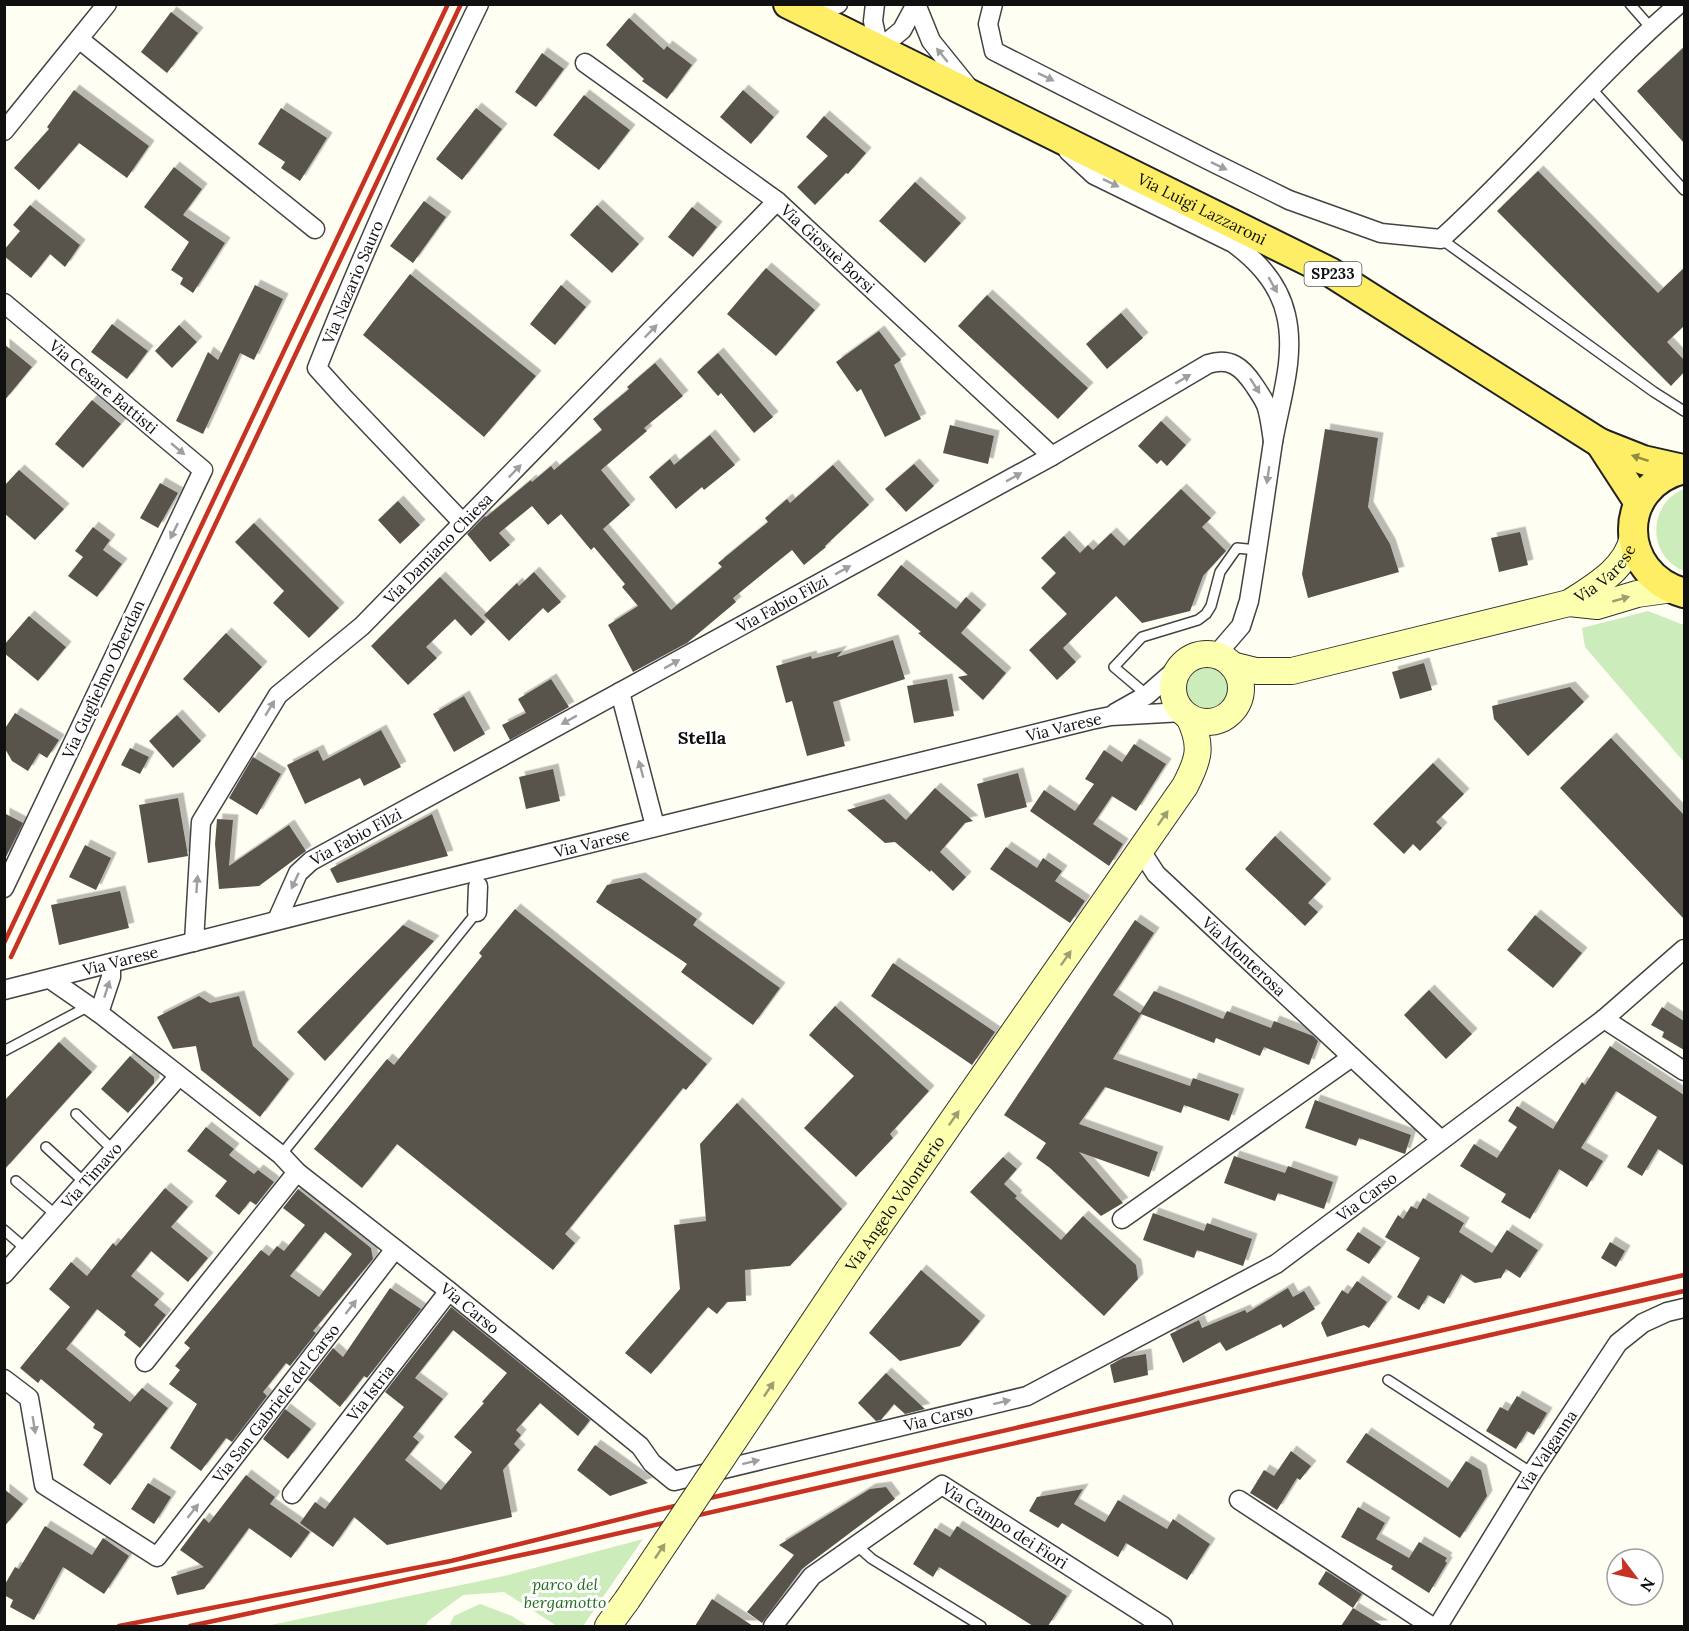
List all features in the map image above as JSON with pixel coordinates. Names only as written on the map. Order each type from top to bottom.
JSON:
[{"type":"main road","name":"Via Luigi Lazzaroni","points":[[797,9],[1330,272],[1600,443],[1643,460],[1684,469]]},
{"type":"main road","name":"Via Luigi Lazzaroni","points":[[1600,443],[1639,503]]},
{"type":"main road","name":"SP233","points":[[1639,503],[1653,485],[1672,472],[1684,469]]},
{"type":"main road","points":[[1639,503],[1633,525],[1635,548],[1645,569],[1662,584],[1678,591]]},
{"type":"street","points":[[4,131],[107,4]]},
{"type":"street","name":"Via Nazario Sauro","points":[[464,523],[317,368],[386,201],[479,4]]},
{"type":"street","points":[[797,9],[838,4]]},
{"type":"street","points":[[875,4],[873,21],[879,49],[902,30],[916,4]]},
{"type":"street","points":[[916,4],[931,41],[977,99]]},
{"type":"street","points":[[993,4],[987,24],[994,51],[1289,200],[1381,233],[1441,239],[1474,209],[1590,87],[1679,4]]},
{"type":"street","points":[[80,39],[315,229]]},
{"type":"street","name":"Via Giosuè Borsi","points":[[585,63],[777,201],[1052,456]]},
{"type":"street","points":[[1049,134],[1094,175],[1233,243],[1266,272],[1286,313],[1290,334],[1289,357],[1273,441],[1249,601],[1243,622],[1224,660]]},
{"type":"street","name":"Via Damiano Chiesa","points":[[194,942],[201,822],[278,695],[362,626],[777,201]]},
{"type":"street","name":"Via Cesare Battisti","points":[[4,303],[203,470]]},
{"type":"street","name":"Via Fabio Filzi","points":[[277,920],[298,873],[311,861],[1052,456],[1208,364],[1218,361],[1229,362],[1239,366],[1247,374],[1265,403],[1273,441]]},
{"type":"street","name":"Via Guglielmo Oberdan","points":[[4,888],[203,470]]},
{"type":"street","name":"Via Varese","points":[[1224,660],[1256,671],[1292,671],[1569,603],[1602,581],[1620,564],[1631,547],[1633,537]]},
{"type":"street","name":"Via Varese","points":[[1569,603],[1596,606],[1637,594],[1678,591]]},
{"type":"street","points":[[1111,716],[1147,695],[1179,667],[1185,662],[1196,655],[1205,653],[1224,660],[1239,676],[1241,691],[1230,712],[1211,722],[1201,721],[1186,714],[1176,702],[1173,690],[1174,677],[1179,667]]},
{"type":"street","name":"Via Varese","points":[[1230,712],[1269,684],[1292,671]]},
{"type":"street","points":[[620,692],[656,826]]},
{"type":"street","name":"Via Angelo Volonterio","points":[[1185,786],[1205,761],[1230,712]]},
{"type":"street","name":"Via Varese","points":[[4,990],[656,826],[1111,716],[1186,714]]},
{"type":"street","name":"Via Angelo Volonterio","points":[[609,1626],[849,1269],[1185,786],[1198,756],[1196,733],[1186,714]]},
{"type":"street","name":"Via Monterosa","points":[[1141,851],[1156,874],[1441,1140]]},
{"type":"street","points":[[477,912],[478,886]]},
{"type":"street","name":"Via Carso","points":[[50,979],[94,1010],[281,1155],[297,1172],[449,1291],[639,1446],[652,1463],[674,1481],[1027,1396],[1276,1264],[1604,1019],[1684,950]]},
{"type":"street","points":[[94,1010],[111,976],[111,964]]},
{"type":"street","points":[[1604,1019],[1684,1071]]},
{"type":"street","points":[[1122,1219],[1352,1057]]},
{"type":"street","name":"Via Timavo","points":[[4,1274],[179,1076]]},
{"type":"street","points":[[145,1362],[297,1172]]},
{"type":"street","name":"Via San Gabriele del Carso","points":[[4,1379],[29,1398],[44,1485],[157,1557],[395,1249]]},
{"type":"street","name":"Via Istria","points":[[292,1494],[449,1291]]},
{"type":"street","name":"Via Valganna","points":[[1438,1626],[1532,1473],[1618,1343],[1643,1323],[1667,1312],[1684,1308]]},
{"type":"street","name":"Via Campo dei Fiori","points":[[773,1626],[812,1576],[942,1485],[1163,1626]]},
{"type":"street","points":[[1239,1500],[1431,1626]]},
{"type":"lane","points":[[1630,4],[1651,28]]},
{"type":"lane","points":[[1590,87],[1684,189]]},
{"type":"lane","points":[[1441,239],[1654,392],[1684,411]]},
{"type":"lane","points":[[1147,695],[1114,667],[1142,637],[1197,620],[1206,614],[1211,606],[1220,572],[1237,548],[1257,550]]},
{"type":"lane","points":[[281,1155],[477,912]]},
{"type":"lane","points":[[4,1051],[94,1010]]},
{"type":"lane","points":[[76,1114],[112,1150]]},
{"type":"lane","points":[[46,1147],[84,1182]]},
{"type":"lane","points":[[16,1181],[56,1215]]},
{"type":"lane","points":[[4,1230],[26,1249]]},
{"type":"lane","points":[[1388,1380],[1532,1473]]},
{"type":"lane","points":[[856,1545],[872,1559],[981,1626]]},
{"type":"green space","points":[[1684,489],[1684,571],[1672,564],[1663,554],[1656,530],[1663,506],[1672,496]]},
{"type":"green space","points":[[1648,611],[1684,625],[1684,762],[1585,647],[1582,628]]},
{"type":"green space","points":[[1206,661],[1216,663],[1224,669],[1230,677],[1232,687],[1230,697],[1224,705],[1216,711],[1206,713],[1196,711],[1188,705],[1182,697],[1180,687],[1182,677],[1188,669],[1196,663]]},
{"type":"green space","name":"parco del bergamotto","points":[[643,1539],[583,1626],[557,1626],[504,1592],[463,1595],[428,1621],[426,1626],[266,1626],[504,1576]]},
{"type":"green space","points":[[480,1604],[512,1616],[528,1626],[449,1626],[454,1616]]},
{"type":"building","points":[[171,12],[198,33],[167,73],[141,52]]},
{"type":"building","points":[[629,18],[664,50],[667,46],[692,65],[667,99],[642,81],[644,79],[606,45]]},
{"type":"building","points":[[1684,47],[1684,143],[1637,91]]},
{"type":"building","points":[[542,53],[564,69],[536,107],[515,92]]},
{"type":"building","points":[[74,90],[149,146],[127,178],[79,143],[39,190],[14,168],[49,129],[47,127]]},
{"type":"building","points":[[743,90],[774,117],[751,144],[720,117]]},
{"type":"building","points":[[584,95],[630,130],[599,170],[553,135]]},
{"type":"building","points":[[281,108],[327,138],[300,181],[281,168],[285,162],[258,144]]},
{"type":"building","points":[[476,108],[502,129],[462,180],[436,159]]},
{"type":"building","points":[[824,116],[866,153],[848,174],[846,173],[815,205],[797,187],[828,156],[806,137]]},
{"type":"building","points":[[174,167],[202,189],[183,215],[225,243],[193,293],[180,284],[183,278],[171,270],[189,242],[144,207]]},
{"type":"building","points":[[1538,171],[1658,293],[1684,268],[1684,326],[1667,342],[1684,360],[1684,372],[1671,386],[1497,211]]},
{"type":"building","points":[[915,182],[961,223],[925,263],[879,221]]},
{"type":"building","points":[[424,201],[446,217],[413,263],[390,246]]},
{"type":"building","points":[[30,205],[80,245],[65,267],[50,254],[31,278],[4,256],[4,250],[20,231],[13,225]]},
{"type":"building","points":[[597,205],[639,244],[612,273],[570,235]]},
{"type":"building","points":[[692,207],[717,227],[693,257],[668,237]]},
{"type":"building","points":[[766,268],[815,310],[776,356],[727,314]]},
{"type":"building","points":[[410,274],[536,376],[484,437],[363,335]]},
{"type":"building","points":[[255,285],[283,299],[254,360],[240,353],[203,434],[176,421],[208,352],[218,360]]},
{"type":"building","points":[[561,285],[586,307],[555,345],[530,324]]},
{"type":"building","points":[[987,295],[1088,388],[1058,419],[958,326]]},
{"type":"building","points":[[1121,313],[1143,338],[1107,369],[1086,344]]},
{"type":"building","points":[[112,324],[148,351],[127,379],[91,352]]},
{"type":"building","points":[[179,325],[197,342],[172,368],[155,351]]},
{"type":"building","points":[[879,331],[901,360],[894,365],[921,419],[885,437],[861,389],[857,392],[836,362]]},
{"type":"building","points":[[4,344],[32,367],[4,401]]},
{"type":"building","points":[[718,353],[773,417],[754,433],[721,393],[718,396],[697,372]]},
{"type":"building","points":[[655,363],[683,396],[644,428],[647,431],[601,470],[630,505],[603,529],[671,610],[722,567],[718,563],[768,522],[765,518],[787,499],[790,503],[833,465],[869,505],[804,565],[792,550],[733,598],[736,602],[687,643],[633,672],[608,625],[638,606],[622,587],[625,584],[594,547],[591,550],[561,514],[548,525],[532,506],[499,533],[510,545],[490,562],[467,534],[485,516],[531,480],[532,482],[551,466],[554,470],[602,430],[593,419],[629,389],[627,387]]},
{"type":"building","points":[[92,400],[121,424],[83,468],[55,444]]},
{"type":"building","points":[[1161,421],[1186,445],[1167,466],[1161,460],[1157,464],[1138,446]]},
{"type":"building","points":[[950,425],[994,436],[988,464],[943,453]]},
{"type":"building","points":[[1325,429],[1378,438],[1368,507],[1390,544],[1399,572],[1308,598],[1302,574]]},
{"type":"building","points":[[710,435],[735,465],[704,490],[702,487],[676,509],[649,477],[670,459],[674,465]]},
{"type":"building","points":[[914,464],[934,486],[906,512],[885,489]]},
{"type":"building","points":[[19,470],[64,509],[35,540],[4,513],[4,486]]},
{"type":"building","points":[[160,483],[178,493],[158,528],[140,518]]},
{"type":"building","points":[[1181,489],[1211,518],[1202,527],[1226,551],[1203,576],[1190,611],[1142,623],[1116,596],[1063,648],[1076,662],[1057,680],[1029,650],[1067,614],[1041,588],[1056,573],[1041,558],[1064,536],[1080,553],[1088,545],[1093,550],[1111,533],[1124,546]]},
{"type":"building","points":[[398,501],[420,525],[400,544],[378,520]]},
{"type":"building","points":[[254,523],[339,608],[309,638],[273,603],[284,591],[235,542]]},
{"type":"building","points":[[93,527],[110,540],[103,550],[122,564],[97,597],[68,576],[83,557],[75,551]]},
{"type":"building","points":[[1520,532],[1528,565],[1499,572],[1491,538]]},
{"type":"building","points":[[901,565],[956,609],[966,597],[981,610],[961,633],[1006,673],[983,700],[958,677],[968,675],[877,595]]},
{"type":"building","points":[[534,572],[561,602],[548,613],[543,608],[509,641],[484,615],[517,583],[519,586]]},
{"type":"building","points":[[440,577],[485,622],[471,636],[455,619],[426,647],[437,658],[408,685],[371,646]]},
{"type":"building","points":[[29,616],[66,647],[38,681],[4,653],[4,645]]},
{"type":"building","points":[[226,633],[262,667],[219,713],[183,679]]},
{"type":"building","points":[[893,640],[905,679],[833,702],[845,746],[807,756],[792,701],[786,703],[776,666],[811,656],[812,659],[842,651],[837,657]]},
{"type":"building","points":[[1424,663],[1432,690],[1400,699],[1392,672]]},
{"type":"building","points":[[551,679],[569,707],[510,740],[502,725],[526,713],[518,699]]},
{"type":"building","points":[[947,679],[954,716],[914,723],[907,686]]},
{"type":"building","points":[[1570,687],[1584,702],[1528,756],[1494,719],[1492,706]]},
{"type":"building","points":[[464,696],[485,734],[454,752],[433,714]]},
{"type":"building","points":[[15,713],[59,740],[47,758],[39,753],[28,771],[12,761],[4,747],[4,730]]},
{"type":"building","points":[[177,715],[201,741],[173,768],[149,741]]},
{"type":"building","points":[[381,730],[401,767],[364,786],[360,778],[305,804],[287,765],[318,750],[323,761]]},
{"type":"building","points":[[1611,738],[1684,815],[1684,919],[1560,788]]},
{"type":"building","points":[[1134,744],[1166,764],[1136,811],[1112,796],[1093,824],[1123,844],[1109,866],[1030,811],[1044,790],[1075,811],[1094,784],[1085,779],[1104,750],[1122,762]]},
{"type":"building","points":[[130,748],[149,757],[140,774],[121,765]]},
{"type":"building","points":[[253,757],[281,774],[257,815],[229,798]]},
{"type":"building","points":[[1433,763],[1464,794],[1436,822],[1442,828],[1420,851],[1413,844],[1404,854],[1373,824]]},
{"type":"building","points":[[553,769],[560,801],[526,809],[519,777]]},
{"type":"building","points":[[1018,773],[1027,807],[985,818],[977,784]]},
{"type":"building","points":[[935,788],[973,821],[965,823],[940,852],[966,877],[953,891],[931,870],[930,872],[895,842],[885,843],[847,810],[884,799],[906,820]]},
{"type":"building","points":[[178,798],[188,856],[148,863],[139,805]]},
{"type":"building","points":[[4,813],[23,823],[4,861]]},
{"type":"building","points":[[432,814],[448,856],[337,883],[330,869]]},
{"type":"building","points":[[217,819],[233,820],[229,866],[289,825],[306,851],[259,886],[219,889],[215,844]]},
{"type":"building","points":[[1275,836],[1326,884],[1308,903],[1318,912],[1305,926],[1245,869]]},
{"type":"building","points":[[85,845],[111,858],[96,890],[69,877]]},
{"type":"building","points":[[1006,847],[1037,868],[1043,858],[1062,871],[1055,881],[1085,901],[1070,923],[990,869]]},
{"type":"building","points":[[640,878],[697,919],[693,925],[780,988],[753,1025],[681,972],[687,964],[596,902],[607,885]]},
{"type":"building","points":[[120,891],[129,928],[59,945],[51,905]]},
{"type":"building","points":[[515,909],[707,1064],[686,1090],[683,1088],[565,1234],[575,1243],[553,1270],[397,1144],[362,1188],[314,1149],[387,1059],[394,1065],[482,956],[479,953]]},
{"type":"building","points":[[1535,915],[1582,953],[1553,988],[1507,950]]},
{"type":"building","points":[[1135,920],[1154,933],[1113,995],[1140,1013],[1154,991],[1223,1019],[1227,1011],[1271,1028],[1274,1021],[1313,1036],[1318,1041],[1309,1065],[1264,1047],[1260,1056],[1216,1038],[1214,1043],[1141,1014],[1113,1059],[1190,1086],[1193,1078],[1239,1094],[1229,1121],[1184,1105],[1181,1113],[1105,1087],[1079,1124],[1158,1152],[1149,1177],[1079,1152],[1123,1203],[1101,1216],[1050,1168],[1036,1158],[1046,1143],[1004,1115]]},
{"type":"building","points":[[403,925],[434,941],[325,1061],[297,1032]]},
{"type":"building","points":[[893,963],[995,1032],[972,1065],[871,996]]},
{"type":"building","points":[[1429,990],[1472,1034],[1446,1059],[1404,1015]]},
{"type":"building","points":[[199,996],[210,1003],[239,996],[253,1046],[289,1079],[260,1117],[201,1070],[196,1046],[173,1049],[157,1017]]},
{"type":"building","points":[[835,1006],[929,1091],[890,1134],[893,1138],[856,1177],[804,1128],[854,1076],[809,1035]]},
{"type":"building","points":[[1662,1007],[1684,1021],[1684,1050],[1662,1037],[1664,1032],[1651,1025]]},
{"type":"building","points":[[59,1042],[92,1072],[4,1170],[4,1101]]},
{"type":"building","points":[[1610,1046],[1684,1095],[1684,1166],[1658,1149],[1642,1176],[1627,1167],[1657,1117],[1616,1091],[1581,1148],[1603,1161],[1587,1187],[1559,1169],[1530,1219],[1501,1202],[1506,1194],[1460,1166],[1474,1144],[1497,1158],[1517,1127],[1508,1121],[1517,1106],[1553,1129],[1582,1082],[1585,1085]]},
{"type":"building","points":[[130,1056],[154,1077],[154,1083],[128,1113],[101,1089]]},
{"type":"building","points":[[1315,1100],[1411,1135],[1405,1154],[1359,1138],[1356,1146],[1305,1128]]},
{"type":"building","points":[[737,1103],[842,1209],[790,1266],[745,1270],[746,1301],[727,1302],[717,1314],[708,1307],[651,1374],[625,1353],[680,1289],[674,1225],[706,1221],[700,1144]]},
{"type":"building","points":[[206,1127],[234,1149],[229,1155],[254,1174],[258,1170],[274,1182],[256,1205],[250,1201],[239,1215],[215,1196],[227,1181],[187,1151]]},
{"type":"building","points":[[1234,1156],[1285,1173],[1288,1166],[1333,1182],[1324,1209],[1278,1193],[1275,1201],[1224,1183]]},
{"type":"building","points":[[1003,1157],[1017,1169],[1004,1184],[1017,1196],[1015,1198],[1061,1240],[1083,1216],[1136,1265],[1138,1279],[1104,1316],[970,1192]]},
{"type":"building","points":[[165,1188],[188,1207],[171,1227],[208,1258],[188,1282],[151,1251],[131,1276],[159,1299],[154,1305],[166,1315],[140,1348],[124,1335],[126,1332],[97,1309],[66,1349],[130,1402],[142,1388],[168,1408],[110,1485],[83,1465],[103,1434],[93,1428],[95,1424],[41,1379],[38,1383],[20,1368],[70,1307],[49,1289],[71,1262],[87,1276],[113,1243],[116,1246]]},
{"type":"building","points":[[298,1189],[371,1248],[373,1259],[313,1331],[316,1333],[290,1366],[286,1363],[263,1392],[267,1396],[232,1442],[226,1438],[201,1471],[170,1448],[197,1404],[169,1384],[180,1370],[175,1366],[190,1348],[184,1343],[261,1250],[269,1256],[277,1246],[284,1251],[305,1225],[283,1208]],"holes":[[[325,1232],[352,1254],[319,1297],[290,1276]]]},
{"type":"building","points":[[1423,1198],[1464,1223],[1459,1232],[1492,1253],[1507,1230],[1538,1250],[1520,1278],[1506,1269],[1501,1278],[1475,1283],[1461,1274],[1444,1304],[1428,1295],[1419,1310],[1397,1297],[1420,1258],[1385,1237],[1398,1215],[1403,1219],[1411,1206],[1417,1209]]},
{"type":"building","points":[[1153,1213],[1204,1231],[1207,1223],[1252,1239],[1243,1266],[1197,1250],[1194,1258],[1143,1240]]},
{"type":"building","points":[[1358,1232],[1381,1247],[1369,1264],[1346,1250]]},
{"type":"building","points":[[1610,1242],[1625,1251],[1616,1267],[1601,1258]]},
{"type":"building","points":[[921,1270],[980,1321],[960,1346],[900,1361],[869,1333]]},
{"type":"building","points":[[1357,1281],[1387,1302],[1369,1328],[1364,1325],[1327,1337],[1321,1323],[1342,1290],[1348,1294]]},
{"type":"building","points":[[390,1288],[421,1309],[367,1378],[364,1376],[340,1407],[308,1380],[333,1348],[343,1357]]},
{"type":"building","points":[[1288,1288],[1293,1297],[1304,1291],[1315,1309],[1283,1328],[1281,1324],[1226,1351],[1220,1342],[1183,1363],[1170,1334],[1199,1320],[1202,1328],[1245,1310],[1247,1313]]},
{"type":"building","points":[[451,1307],[590,1420],[578,1436],[540,1403],[516,1430],[521,1435],[514,1444],[520,1450],[503,1470],[512,1517],[387,1545],[354,1517],[333,1547],[300,1523],[315,1502],[325,1509],[404,1407],[385,1392]],"holes":[[[453,1330],[507,1373],[454,1437],[472,1452],[441,1490],[405,1460],[419,1442],[413,1437],[443,1399],[415,1378]]]},
{"type":"building","points":[[1146,1354],[1148,1375],[1114,1383],[1110,1365],[1123,1358]]},
{"type":"building","points":[[886,1373],[925,1409],[905,1414],[894,1404],[881,1420],[876,1421],[858,1403]]},
{"type":"building","points":[[1517,1396],[1547,1413],[1534,1435],[1527,1431],[1516,1449],[1486,1431],[1500,1407],[1508,1411]]},
{"type":"building","points":[[285,1409],[311,1429],[288,1459],[263,1439]]},
{"type":"building","points":[[1366,1433],[1448,1488],[1466,1461],[1481,1470],[1487,1496],[1460,1538],[1346,1462]]},
{"type":"building","points":[[595,1445],[648,1483],[610,1496],[577,1470]]},
{"type":"building","points":[[1291,1451],[1311,1466],[1300,1480],[1297,1478],[1277,1510],[1250,1493],[1264,1470],[1274,1476]]},
{"type":"building","points":[[246,1475],[275,1497],[270,1504],[310,1532],[291,1558],[249,1528],[204,1589],[177,1595],[171,1577],[204,1567],[180,1550],[204,1518],[209,1523]]},
{"type":"building","points":[[148,1483],[171,1497],[154,1524],[131,1509]]},
{"type":"building","points":[[886,1487],[895,1499],[802,1569],[762,1623],[747,1612],[794,1555],[779,1545],[870,1489]]},
{"type":"building","points":[[4,1489],[23,1504],[4,1527]]},
{"type":"building","points":[[1083,1489],[1074,1504],[1105,1522],[1118,1500],[1167,1529],[1173,1519],[1210,1544],[1187,1580],[1126,1543],[1118,1557],[1062,1523],[1058,1528],[1029,1511],[1037,1497]]},
{"type":"building","points":[[1358,1507],[1385,1523],[1376,1539],[1409,1558],[1419,1542],[1447,1558],[1445,1561],[1447,1563],[1429,1593],[1391,1569],[1393,1566],[1341,1537]]},
{"type":"building","points":[[45,1526],[92,1555],[103,1538],[129,1556],[104,1594],[63,1567],[34,1620],[10,1607],[13,1600],[4,1595],[4,1586],[15,1567],[19,1569]]},
{"type":"building","points":[[957,1526],[1067,1596],[1048,1626],[1033,1626],[939,1567],[933,1577],[913,1564],[935,1528],[950,1537]]},
{"type":"building","points":[[1326,1571],[1362,1594],[1353,1608],[1318,1584]]},
{"type":"building","points":[[712,1599],[753,1626],[695,1626]]},
{"type":"building","points":[[1353,1608],[1383,1626],[1341,1626]]},
{"type":"railway","points":[[4,943],[448,4]]},
{"type":"railway","points":[[11,957],[461,4]]},
{"type":"railway","points":[[119,1626],[451,1561],[653,1511],[1684,1275]]},
{"type":"railway","points":[[190,1626],[545,1550],[1684,1291]]},
{"type":"district","name":"Stella","points":[[702,738]]}]
